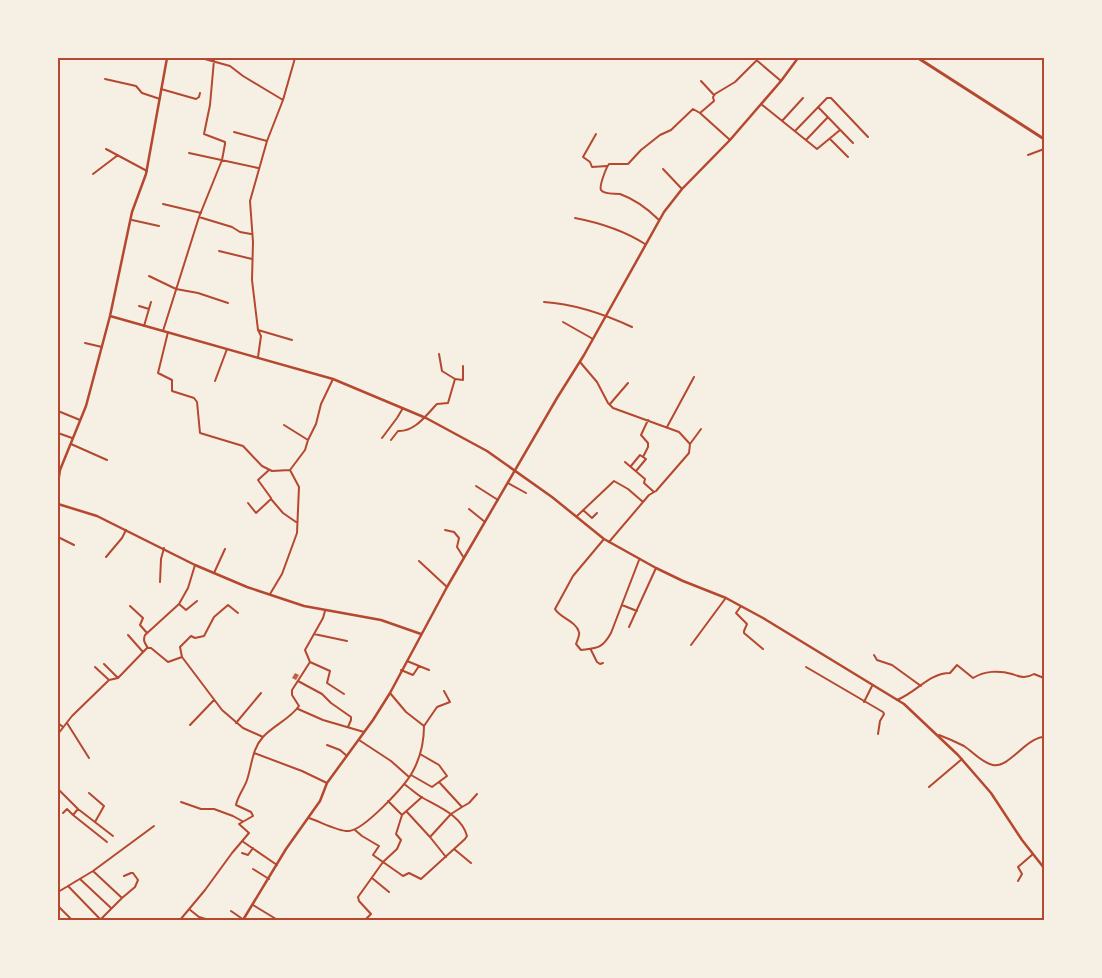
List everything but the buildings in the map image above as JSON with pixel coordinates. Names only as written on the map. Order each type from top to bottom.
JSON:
[{"type":"highway","points":[[918,58],[1044,139]]},
{"type":"street","points":[[58,483],[60,470],[80,420],[110,316],[136,200],[147,170],[167,58]]},
{"type":"street","points":[[201,58],[213,59],[230,66],[282,100]]},
{"type":"street","points":[[258,357],[261,336],[258,330],[252,280],[250,201],[258,168],[295,58]]},
{"type":"street","points":[[231,911],[243,920],[320,800],[327,783],[359,740],[390,693],[464,558],[580,362],[659,220],[682,189],[730,140],[781,82],[798,58]]},
{"type":"street","points":[[163,331],[199,217],[222,160],[225,142],[204,134],[210,105],[213,59]]},
{"type":"street","points":[[714,96],[735,82],[755,59],[781,82]]},
{"type":"street","points":[[105,79],[136,86],[142,93],[160,99]]},
{"type":"street","points":[[700,113],[714,101],[714,96],[701,81]]},
{"type":"street","points":[[162,89],[196,100],[200,93]]},
{"type":"street","points":[[782,120],[803,98]]},
{"type":"street","points":[[795,131],[827,98],[832,98],[868,136]]},
{"type":"street","points":[[761,104],[817,149],[840,130]]},
{"type":"street","points":[[818,107],[853,143]]},
{"type":"street","points":[[596,134],[583,156],[590,162],[592,167],[606,166],[611,163],[628,164],[641,150],[660,135],[671,130],[690,111],[695,110],[730,140]]},
{"type":"street","points":[[806,140],[828,117]]},
{"type":"street","points":[[234,132],[267,141]]},
{"type":"street","points":[[830,138],[848,156]]},
{"type":"street","points":[[1028,155],[1044,149]]},
{"type":"street","points":[[106,150],[147,170]]},
{"type":"street","points":[[189,153],[258,168]]},
{"type":"street","points":[[93,174],[118,155]]},
{"type":"street","points":[[606,166],[601,190],[603,192],[620,194],[649,211],[659,220]]},
{"type":"street","points":[[663,169],[682,189]]},
{"type":"street","points":[[163,204],[201,213]]},
{"type":"street","points":[[199,217],[232,227],[240,232],[252,234]]},
{"type":"street","points":[[575,218],[626,232],[645,244]]},
{"type":"street","points":[[132,220],[159,226]]},
{"type":"street","points":[[220,251],[252,259]]},
{"type":"street","points":[[149,276],[176,289],[228,303]]},
{"type":"street","points":[[144,326],[151,302]]},
{"type":"street","points":[[544,302],[570,305],[606,315],[632,328]]},
{"type":"street","points":[[139,306],[149,309]]},
{"type":"street","points":[[110,316],[333,379],[426,418],[487,451],[515,470],[604,539],[656,568],[741,606],[910,709],[962,759],[988,789],[1044,868]]},
{"type":"street","points":[[563,322],[593,338]]},
{"type":"street","points":[[258,330],[292,340]]},
{"type":"street","points":[[168,332],[158,372],[172,380],[172,391],[194,398],[197,402],[200,433],[243,446],[262,466],[275,472],[290,470],[303,453],[316,424],[321,404],[333,379]]},
{"type":"street","points":[[85,343],[102,347]]},
{"type":"street","points":[[215,381],[227,349]]},
{"type":"street","points":[[439,354],[442,371],[456,379],[463,380],[463,366]]},
{"type":"street","points":[[580,362],[597,382],[609,404],[615,409],[679,432],[690,444]]},
{"type":"street","points":[[668,427],[694,377]]},
{"type":"street","points":[[391,440],[398,431],[405,432],[426,418],[437,404],[448,403],[456,379]]},
{"type":"street","points":[[609,404],[628,383]]},
{"type":"street","points":[[382,438],[403,408]]},
{"type":"street","points":[[58,411],[80,420]]},
{"type":"street","points":[[636,471],[646,459],[644,457],[648,441],[641,435],[648,420]]},
{"type":"street","points":[[284,425],[308,440]]},
{"type":"street","points":[[609,542],[649,495],[654,492],[689,453],[690,444],[701,429]]},
{"type":"street","points":[[58,433],[74,438]]},
{"type":"street","points":[[71,444],[107,460]]},
{"type":"street","points":[[631,466],[640,455],[644,457]]},
{"type":"street","points":[[625,462],[645,479],[644,483],[654,492]]},
{"type":"street","points":[[269,470],[258,480],[271,499],[285,514],[297,522]]},
{"type":"street","points":[[270,594],[282,574],[296,536],[299,487],[290,470]]},
{"type":"street","points":[[576,517],[614,481],[628,489],[643,502]]},
{"type":"street","points":[[508,483],[526,493]]},
{"type":"street","points":[[476,486],[498,500]]},
{"type":"street","points":[[248,503],[256,512],[271,499]]},
{"type":"street","points":[[58,504],[97,516],[195,565],[270,594],[325,611],[381,620],[421,634]]},
{"type":"street","points":[[469,510],[485,522]]},
{"type":"street","points":[[583,510],[592,518],[597,514]]},
{"type":"street","points":[[106,557],[122,538],[126,530]]},
{"type":"street","points":[[445,530],[454,532],[459,538],[458,547],[464,558]]},
{"type":"street","points":[[58,537],[74,545]]},
{"type":"street","points":[[604,539],[573,576],[555,609],[556,612],[570,621],[579,632],[580,635],[576,644],[580,650],[591,650],[606,642],[639,558]]},
{"type":"street","points":[[160,582],[161,559],[164,548]]},
{"type":"street","points":[[214,572],[225,549]]},
{"type":"street","points":[[419,561],[448,587]]},
{"type":"street","points":[[182,657],[168,662],[151,648],[148,648],[143,639],[178,604],[188,588],[195,565]]},
{"type":"street","points":[[629,627],[656,568]]},
{"type":"street","points":[[691,645],[726,598]]},
{"type":"street","points":[[178,604],[186,610],[197,601]]},
{"type":"street","points":[[238,613],[228,605],[214,617],[204,636],[195,638],[191,636],[180,647],[182,657],[222,710],[236,723],[263,737]]},
{"type":"street","points":[[622,605],[637,611]]},
{"type":"street","points":[[130,606],[143,618],[140,625],[148,633]]},
{"type":"street","points":[[741,606],[736,613],[747,624],[744,633],[763,649]]},
{"type":"street","points":[[325,611],[305,650],[310,662],[330,671],[327,683],[344,694]]},
{"type":"street","points":[[314,634],[347,641]]},
{"type":"street","points":[[128,635],[143,652]]},
{"type":"street","points":[[58,734],[109,680],[118,678],[148,648]]},
{"type":"street","points":[[591,650],[597,662],[600,664],[604,663]]},
{"type":"street","points":[[874,655],[877,660],[892,665],[921,686]]},
{"type":"street","points":[[407,661],[429,670]]},
{"type":"street","points":[[298,708],[299,704],[291,693],[310,662]]},
{"type":"street","points":[[104,664],[118,678]]},
{"type":"street","points":[[897,700],[909,695],[934,676],[950,673],[957,665],[973,678],[979,674],[998,672],[1012,674],[1019,678],[1027,678],[1034,674],[1044,678]]},
{"type":"street","points":[[401,670],[413,675],[419,666]]},
{"type":"street","points":[[96,667],[109,680]]},
{"type":"street","points":[[806,667],[884,713],[880,720],[878,734]]},
{"type":"street","points":[[298,681],[322,694],[330,703],[351,717],[348,727]]},
{"type":"street","points":[[864,702],[872,686]]},
{"type":"street","points":[[308,818],[343,830],[355,830],[388,802],[410,776],[420,754],[424,726],[437,706],[450,702],[444,691]]},
{"type":"street","points":[[236,723],[260,693]]},
{"type":"street","points":[[390,693],[403,708],[424,726]]},
{"type":"street","points":[[190,725],[214,700]]},
{"type":"street","points":[[298,708],[323,720],[364,732]]},
{"type":"street","points":[[242,822],[253,816],[251,812],[236,805],[238,795],[247,781],[254,753],[263,737],[298,708]]},
{"type":"street","points":[[58,723],[64,727]]},
{"type":"street","points":[[67,723],[89,758]]},
{"type":"street","points":[[936,734],[962,745],[982,760],[996,766],[1006,762],[1029,742],[1043,737]]},
{"type":"street","points":[[359,740],[391,760],[410,776],[422,780],[430,786],[446,777],[446,773],[439,766],[420,754]]},
{"type":"street","points":[[327,745],[340,750],[347,756]]},
{"type":"street","points":[[254,753],[302,771],[327,783]]},
{"type":"street","points":[[929,787],[962,759]]},
{"type":"street","points":[[438,782],[462,807]]},
{"type":"street","points":[[355,830],[379,846],[373,855],[403,876],[409,873],[421,879],[466,838],[467,834],[451,814],[404,784]]},
{"type":"street","points":[[58,789],[78,809],[113,836]]},
{"type":"street","points":[[89,793],[104,806],[95,822]]},
{"type":"street","points":[[430,837],[451,814],[477,794]]},
{"type":"street","points":[[366,920],[371,914],[358,899],[383,862],[397,848],[401,840],[396,834],[402,815],[422,797]]},
{"type":"street","points":[[180,802],[201,809],[214,809],[233,816],[242,822]]},
{"type":"street","points":[[388,802],[402,815]]},
{"type":"street","points":[[63,813],[67,809],[107,842]]},
{"type":"street","points":[[73,815],[78,809]]},
{"type":"street","points":[[407,812],[446,857]]},
{"type":"street","points":[[180,920],[250,833],[240,826],[242,822]]},
{"type":"street","points":[[58,892],[93,871],[154,826]]},
{"type":"street","points":[[242,841],[278,865]]},
{"type":"street","points":[[242,853],[249,854],[253,848]]},
{"type":"street","points":[[454,849],[471,863]]},
{"type":"street","points":[[1018,881],[1022,874],[1018,866],[1033,854]]},
{"type":"street","points":[[253,868],[270,879]]},
{"type":"street","points":[[93,871],[122,898]]},
{"type":"street","points":[[68,886],[101,920],[111,908],[135,887],[138,880],[133,873],[124,876]]},
{"type":"street","points":[[372,878],[389,892]]},
{"type":"street","points":[[80,879],[111,908]]},
{"type":"street","points":[[253,905],[276,919]]},
{"type":"street","points":[[58,906],[72,920]]},
{"type":"street","points":[[189,909],[199,917],[209,920]]}]
